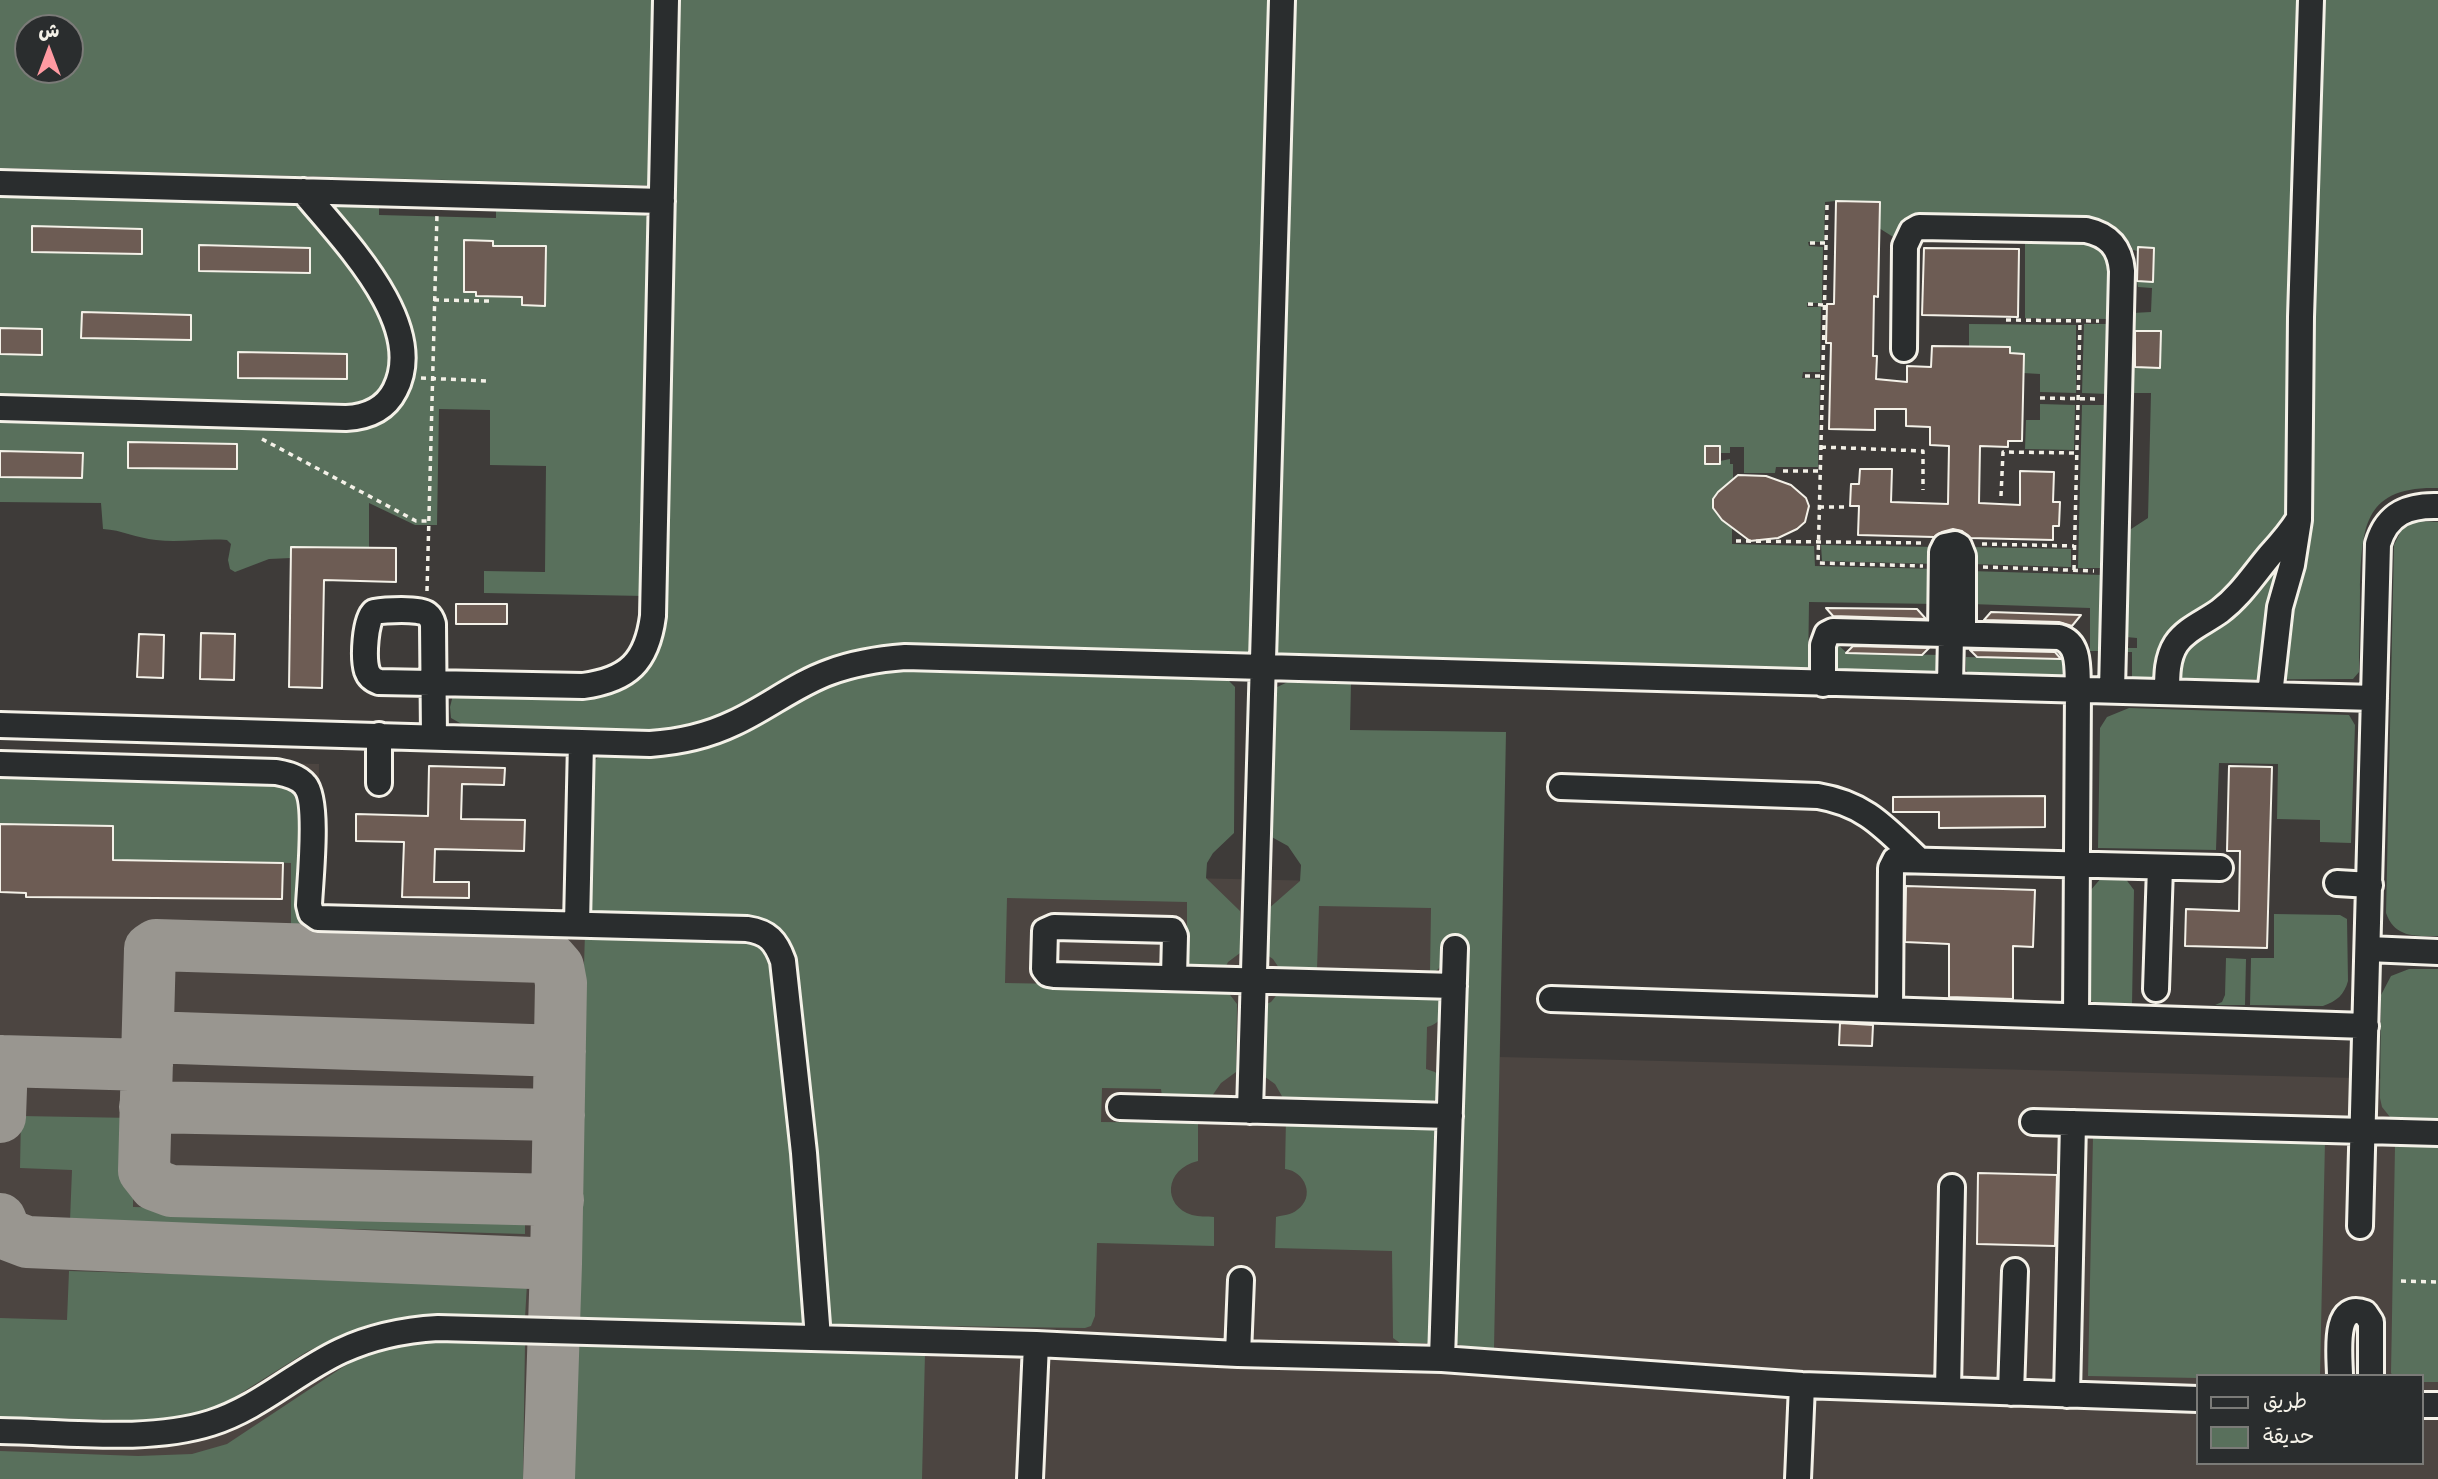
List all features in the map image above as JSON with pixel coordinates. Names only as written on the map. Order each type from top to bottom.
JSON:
[{"type":"lane","points":[[435,737],[434,683],[433,624],[426,613],[374,612],[369,617],[367,673],[379,682],[434,683],[583,686],[605,683],[624,673],[640,658],[650,638],[653,616],[667,0]]},
{"type":"lane","points":[[1250,1111],[1282,0]]},
{"type":"lane","points":[[2270,695],[2280,607],[2292,565],[2299,520],[2301,317],[2311,0]]},
{"type":"lane","points":[[0,183],[662,201]]},
{"type":"lane","points":[[0,408],[346,418],[367,415],[385,404],[392,396],[400,377],[400,339],[387,300],[303,191]]},
{"type":"lane","points":[[1904,349],[1905,246],[1912,231],[1919,227],[2086,230],[2097,232],[2116,247],[2121,258],[2121,322],[2112,690]]},
{"type":"lane","points":[[2360,1226],[2377,553],[2381,535],[2390,520],[2405,509],[2438,506]]},
{"type":"lane","points":[[2167,692],[2171,652],[2179,640],[2218,613],[2244,590],[2299,520]]},
{"type":"lane","points":[[1950,686],[1953,555]]},
{"type":"lane","points":[[1823,684],[1823,645],[1827,634],[1833,631],[2065,638],[2074,647],[2078,690],[2076,1016]]},
{"type":"lane","points":[[0,725],[650,744],[693,738],[736,723],[828,672],[878,659],[905,657],[2374,698]]},
{"type":"lane","points":[[379,735],[379,783]]},
{"type":"lane","points":[[577,924],[580,742]]},
{"type":"lane","points":[[0,764],[285,773],[296,778],[306,785],[310,795],[313,817],[309,905],[313,916],[318,918],[747,929],[765,934],[777,943],[783,961],[804,1153],[818,1338]]},
{"type":"lane","points":[[1561,787],[1818,796],[1836,799],[1869,814],[1919,860]]},
{"type":"lane","points":[[1890,1010],[1891,868],[1895,860],[2220,869]]},
{"type":"lane","points":[[2156,989],[2160,867]]},
{"type":"lane","points":[[2337,883],[2370,885]]},
{"type":"lane","points":[[1174,978],[1175,936],[1169,929],[1054,926],[1045,931],[1044,969],[1048,974],[1174,978],[1253,979],[1454,986]]},
{"type":"lane","points":[[1442,1359],[1455,948]]},
{"type":"lane","points":[[2368,949],[2438,952]]},
{"type":"lane","points":[[1551,999],[2366,1026]]},
{"type":"lane","points":[[1120,1108],[1450,1116]]},
{"type":"lane","points":[[2033,1122],[2438,1133]]},
{"type":"lane","points":[[2067,1395],[2073,1123]]},
{"type":"lane","points":[[1948,1390],[1952,1188]]},
{"type":"lane","points":[[2011,1393],[2015,1271]]},
{"type":"lane","points":[[1238,1354],[1241,1280]]},
{"type":"lane","points":[[2340,1374],[2341,1323],[2348,1313],[2359,1311],[2365,1313],[2371,1322],[2371,1374]]},
{"type":"lane","points":[[0,1431],[154,1434],[193,1428],[240,1411],[340,1351],[399,1331],[438,1328],[1036,1344],[1238,1354],[1442,1359],[1802,1385],[2196,1399]]},
{"type":"lane","points":[[1030,1479],[1036,1344]]},
{"type":"lane","points":[[1798,1479],[1802,1385]]},
{"type":"path","points":[[426,613],[438,195]]},
{"type":"path","points":[[1826,205],[1818,563],[2074,546]]},
{"type":"path","points":[[1810,243],[1826,243]]},
{"type":"path","points":[[435,300],[490,301]]},
{"type":"path","points":[[1808,304],[1824,305]]},
{"type":"path","points":[[2006,320],[2121,322]]},
{"type":"path","points":[[2074,570],[2080,321]]},
{"type":"path","points":[[1805,376],[1822,376]]},
{"type":"path","points":[[400,377],[488,381]]},
{"type":"path","points":[[2040,398],[2118,400]]},
{"type":"path","points":[[256,416],[256,436],[416,521],[428,521]]},
{"type":"path","points":[[1820,447],[1923,451],[1923,490]]},
{"type":"path","points":[[2001,496],[2003,452],[2077,453]]},
{"type":"path","points":[[1783,471],[1820,471]]},
{"type":"path","points":[[1819,507],[1845,507]]},
{"type":"path","points":[[1736,541],[1818,542],[2074,570],[2113,571]]},
{"type":"path","points":[[2401,1281],[2438,1282]]},
{"type":"shaded area","points":[[0,757],[319,764],[318,907],[577,914],[1008,874],[1503,885],[1500,1057],[2438,1080],[2438,1479],[0,1479]]},
{"type":"green space","points":[[0,0],[2438,0],[2438,488],[2413,489],[2394,495],[2380,503],[2371,515],[2362,548],[2359,672],[2353,679],[2132,680],[2132,652],[2125,652],[2125,648],[2137,648],[2137,638],[2126,637],[2128,531],[2148,518],[2151,393],[2131,393],[2131,367],[2160,368],[2160,331],[2132,331],[2132,313],[2151,312],[2152,288],[2138,287],[2137,281],[2153,281],[2154,248],[2138,247],[2138,251],[2133,250],[2119,230],[2098,218],[1919,213],[1905,220],[1898,240],[1836,201],[1825,202],[1824,242],[1808,242],[1809,246],[1823,247],[1822,303],[1807,303],[1807,307],[1821,307],[1820,372],[1803,372],[1802,378],[1820,379],[1818,467],[1776,467],[1775,473],[1744,473],[1744,447],[1730,447],[1730,453],[1720,453],[1719,446],[1705,446],[1705,464],[1730,459],[1730,464],[1733,464],[1733,481],[1718,492],[1715,509],[1732,527],[1732,544],[1814,546],[1815,566],[1937,569],[1936,604],[1809,602],[1808,674],[1351,655],[891,647],[723,717],[675,730],[650,732],[467,727],[451,718],[453,695],[624,687],[645,670],[656,651],[661,633],[672,186],[0,168]]},
{"type":"green space","points":[[0,193],[290,203],[298,206],[373,296],[388,335],[388,381],[375,399],[352,403],[0,397]]},
{"type":"green space","points":[[379,199],[379,215],[496,218],[496,205],[641,211],[652,222],[645,596],[484,593],[484,571],[545,572],[546,466],[490,465],[490,410],[439,409],[437,525],[415,525],[369,503],[369,548],[292,547],[291,558],[269,559],[235,572],[230,569],[228,560],[231,544],[227,540],[156,540],[103,529],[101,503],[0,502],[0,419],[377,421],[391,415],[401,404],[408,385],[409,322],[397,293],[335,209],[335,205],[341,200]]},
{"type":"green space","points":[[2025,237],[2091,239],[2110,252],[2110,319],[2025,318]]},
{"type":"green space","points":[[1969,324],[2076,325],[2076,393],[2040,392],[2040,374],[2023,373],[2023,354],[2010,353],[2010,347],[1969,347]]},
{"type":"green space","points":[[2084,324],[2110,324],[2108,394],[2082,393]]},
{"type":"green space","points":[[2040,404],[2075,405],[2074,450],[2025,449],[2026,420],[2040,420]]},
{"type":"green space","points":[[2082,405],[2107,405],[2104,568],[2078,568]]},
{"type":"green space","points":[[2417,521],[2438,522],[2438,936],[2414,935],[2400,931],[2386,913],[2394,545],[2402,529]]},
{"type":"green space","points":[[1821,545],[1938,547],[1938,564],[1822,561]]},
{"type":"green space","points":[[1970,547],[2071,549],[2071,567],[1970,564]]},
{"type":"green space","points":[[1970,571],[2103,575],[2101,651],[2090,651],[2090,608],[1970,604]]},
{"type":"green space","points":[[1837,644],[1847,653],[1940,655],[1938,672],[1840,672],[1836,664]]},
{"type":"green space","points":[[1966,657],[2064,659],[2064,671],[2060,678],[1970,676],[1966,670]]},
{"type":"green space","points":[[891,669],[1221,678],[1227,679],[1235,687],[1234,833],[1213,853],[1207,863],[1206,878],[1240,911],[1240,953],[1228,962],[1225,968],[1187,966],[1187,902],[1007,898],[1005,983],[1224,987],[1237,1004],[1236,1072],[1221,1083],[1212,1096],[1162,1096],[1161,1089],[1102,1088],[1101,1122],[1198,1123],[1198,1161],[1178,1172],[1173,1179],[1172,1196],[1182,1210],[1195,1216],[1214,1217],[1214,1246],[1097,1243],[1095,1316],[1091,1326],[1085,1328],[582,1321],[575,1316],[574,1303],[590,764],[599,757],[610,755],[672,754],[842,681]]},
{"type":"green space","points":[[1292,680],[1351,683],[1350,730],[1506,732],[1494,1348],[1465,1347],[1455,1343],[1454,1338],[1464,944],[1444,943],[1441,966],[1430,973],[1431,908],[1319,906],[1317,970],[1279,968],[1273,959],[1264,953],[1267,910],[1300,881],[1301,865],[1288,846],[1268,835],[1273,695],[1275,688]]},
{"type":"green space","points":[[2129,708],[2349,715],[2355,725],[2351,843],[2320,842],[2320,820],[2277,819],[2278,764],[2219,763],[2216,850],[2098,848],[2100,728],[2107,717]]},
{"type":"green space","points":[[0,769],[278,777],[299,788],[305,909],[567,928],[567,938],[291,929],[291,863],[113,860],[113,826],[0,824]]},
{"type":"green space","points":[[2102,877],[2125,878],[2134,890],[2132,1005],[2100,1005],[2090,1000],[2087,995],[2090,891]]},
{"type":"green space","points":[[2274,914],[2340,915],[2347,919],[2348,981],[2336,1000],[2323,1006],[2250,1005],[2251,958],[2274,958]]},
{"type":"green space","points":[[2226,958],[2246,959],[2245,1005],[2215,1005],[2222,1002],[2225,995]]},
{"type":"green space","points":[[2409,969],[2438,969],[2438,1119],[2390,1117],[2382,1107],[2380,1098],[2381,995],[2391,976]]},
{"type":"green space","points":[[1280,991],[1436,995],[1443,1003],[1442,1012],[1438,1021],[1427,1027],[1426,1069],[1435,1072],[1442,1080],[1440,1096],[1431,1103],[1283,1098],[1275,1084],[1261,1074],[1264,1005],[1271,1002]]},
{"type":"green space","points":[[21,1116],[134,1118],[133,1207],[525,1216],[525,1234],[70,1221],[72,1170],[20,1168]]},
{"type":"green space","points":[[1286,1118],[1438,1124],[1430,1343],[1400,1343],[1393,1338],[1392,1251],[1275,1248],[1276,1217],[1297,1210],[1303,1205],[1307,1192],[1303,1179],[1285,1169]]},
{"type":"green space","points":[[2093,1137],[2325,1141],[2320,1374],[2196,1374],[2196,1378],[2088,1376]]},
{"type":"green space","points":[[2395,1146],[2438,1147],[2438,1382],[2424,1382],[2424,1374],[2391,1373]]},
{"type":"green space","points":[[69,1271],[527,1284],[525,1318],[403,1318],[370,1324],[308,1351],[230,1400],[196,1415],[161,1421],[0,1417],[0,1318],[67,1320]]},
{"type":"green space","points":[[437,1340],[525,1343],[523,1479],[0,1479],[0,1451],[138,1456],[192,1454],[227,1444],[343,1367],[375,1350],[405,1343]]},
{"type":"green space","points":[[574,1344],[925,1353],[922,1479],[569,1479]]},
{"type":"building","points":[[1836,201],[1880,202],[1878,297],[1874,296],[1873,356],[1877,356],[1876,379],[1907,382],[1907,366],[1931,367],[1932,346],[2010,347],[2010,353],[2024,354],[2022,441],[2008,441],[2008,447],[1980,446],[1979,503],[2020,505],[2020,471],[2054,472],[2053,502],[2060,502],[2059,526],[2053,526],[2053,540],[1970,538],[1962,531],[1953,529],[1934,537],[1858,535],[1859,506],[1850,506],[1851,484],[1859,484],[1860,469],[1892,469],[1891,502],[1948,504],[1949,446],[1930,445],[1930,427],[1906,426],[1906,409],[1875,409],[1875,430],[1829,429],[1831,343],[1826,343],[1827,304],[1834,304]]},
{"type":"building","points":[[32,226],[142,229],[142,254],[32,252]]},
{"type":"building","points":[[464,240],[493,241],[493,246],[546,246],[545,306],[522,305],[522,297],[476,296],[476,292],[464,292]]},
{"type":"building","points":[[199,245],[310,248],[310,273],[199,271]]},
{"type":"building","points":[[2138,247],[2154,248],[2153,282],[2137,281]]},
{"type":"building","points":[[1924,248],[2019,249],[2018,317],[1922,315]]},
{"type":"building","points":[[82,312],[191,315],[191,340],[81,338]]},
{"type":"building","points":[[0,328],[42,329],[42,355],[0,354]]},
{"type":"building","points":[[2135,331],[2161,331],[2160,368],[2135,367]]},
{"type":"building","points":[[238,352],[347,354],[347,379],[238,378]]},
{"type":"building","points":[[128,442],[237,444],[237,469],[128,468]]},
{"type":"building","points":[[1705,446],[1720,446],[1720,464],[1705,464]]},
{"type":"building","points":[[0,451],[83,453],[82,478],[0,477]]},
{"type":"building","points":[[1738,475],[1766,476],[1791,485],[1806,498],[1809,506],[1805,522],[1778,538],[1750,541],[1722,520],[1713,508],[1713,499],[1718,492]]},
{"type":"building","points":[[291,547],[396,548],[396,582],[324,580],[322,688],[289,687]]},
{"type":"building","points":[[456,604],[507,604],[507,624],[456,624]]},
{"type":"building","points":[[1826,608],[1917,609],[1926,619],[1833,616]]},
{"type":"building","points":[[1991,612],[2081,615],[2072,626],[2059,622],[1984,620]]},
{"type":"building","points":[[201,633],[235,634],[234,680],[200,679]]},
{"type":"building","points":[[139,634],[164,635],[163,678],[137,677]]},
{"type":"building","points":[[1853,646],[1929,648],[1922,655],[1846,653]]},
{"type":"building","points":[[1970,650],[2055,652],[2061,659],[1977,657]]},
{"type":"building","points":[[429,766],[505,768],[504,785],[462,784],[461,819],[525,820],[524,851],[435,849],[434,882],[469,882],[469,898],[402,897],[404,842],[356,841],[356,814],[428,816]]},
{"type":"building","points":[[2229,766],[2272,767],[2267,948],[2185,946],[2186,909],[2239,911],[2240,851],[2227,851]]},
{"type":"building","points":[[2045,796],[2045,827],[1939,828],[1939,812],[1893,812],[1893,797]]},
{"type":"building","points":[[0,824],[113,826],[113,860],[283,863],[282,899],[26,897],[26,893],[0,892]]},
{"type":"building","points":[[1906,886],[2035,890],[2033,947],[2013,946],[2013,999],[1949,997],[1949,944],[1905,942]]},
{"type":"building","points":[[1840,1023],[1873,1025],[1872,1046],[1839,1045]]},
{"type":"building","points":[[1978,1173],[2057,1175],[2055,1246],[1977,1244]]},
{"type":"taxiway","points":[[549,1479],[556,1264],[561,983],[558,967],[551,959],[544,957],[156,945],[150,949],[144,1171],[155,1185],[171,1191],[558,1200]]},
{"type":"taxiway","points":[[148,1037],[560,1051]]},
{"type":"taxiway","points":[[0,1061],[147,1065]]},
{"type":"taxiway","points":[[0,1117],[2,1061]]},
{"type":"taxiway","points":[[145,1107],[559,1115]]},
{"type":"taxiway","points":[[0,1219],[6,1234],[27,1242],[556,1264]]}]
